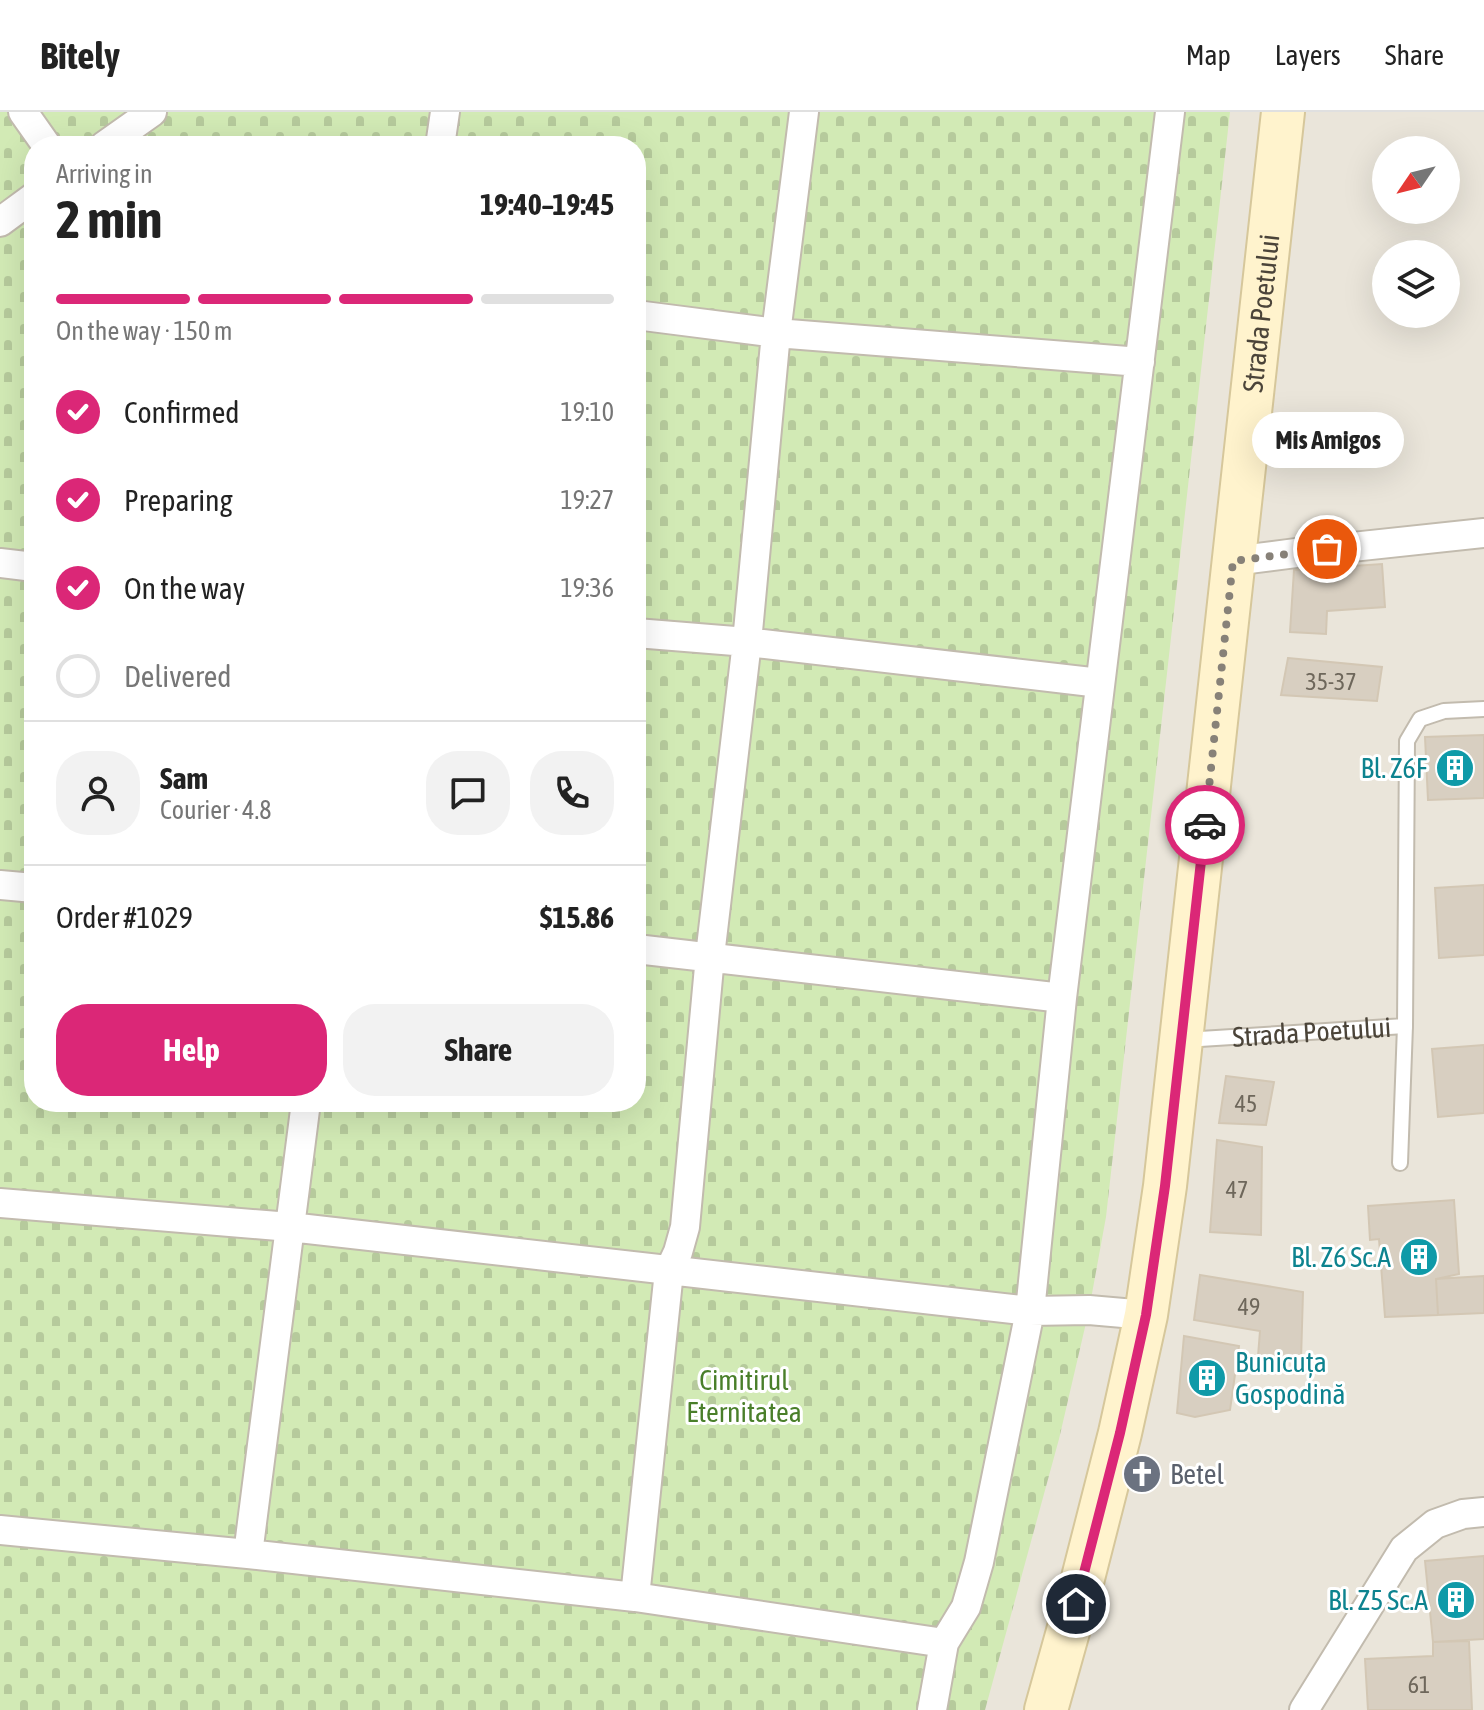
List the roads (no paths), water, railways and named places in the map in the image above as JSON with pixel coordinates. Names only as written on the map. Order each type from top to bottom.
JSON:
[{"type":"street","points":[[23,112],[40,136]]},
{"type":"street","points":[[118,136],[152,112]]},
{"type":"street","points":[[441,136],[445,112]]},
{"type":"street","points":[[635,1597],[669,1271],[685,1227],[710,956],[747,642],[776,333],[804,112]]},
{"type":"street","points":[[932,1710],[944,1643],[966,1607],[979,1562],[1030,1311],[1062,998],[1170,112]]},
{"type":"street","name":"Strada Poetului","points":[[1046,1710],[1120,1433],[1146,1315],[1182,1041],[1283,112]]},
{"type":"street","points":[[0,222],[24,204]]},
{"type":"street","points":[[646,316],[776,333],[1140,362]]},
{"type":"street","points":[[1233,561],[1484,533]]},
{"type":"street","points":[[0,563],[24,566]]},
{"type":"street","points":[[646,634],[747,642],[1100,683]]},
{"type":"street","points":[[0,885],[24,887]]},
{"type":"street","points":[[646,950],[1062,998]]},
{"type":"street","points":[[248,1554],[305,1112]]},
{"type":"street","points":[[0,1203],[290,1227],[1030,1311],[1089,1310],[1146,1315]]},
{"type":"street","points":[[1304,1710],[1404,1549],[1435,1524],[1463,1514],[1484,1512]]},
{"type":"street","points":[[0,1530],[635,1597],[944,1643]]},
{"type":"lane","name":"Strada Poetului","points":[[1182,1041],[1405,1026],[1407,741],[1420,719],[1444,711],[1484,709]]},
{"type":"lane","points":[[1400,1163],[1405,1026]]},
{"type":"place","name":"Mis Amigos","points":[[1327,549]]},
{"type":"place","name":"Bl. Z6F","points":[[1455,768]]},
{"type":"place","name":"Bl. Z6 Sc.A","points":[[1419,1257]]},
{"type":"place","name":"Bunicuța Gospodină","points":[[1207,1378]]},
{"type":"place","name":"Betel","points":[[1142,1474]]},
{"type":"place","name":"Bl. Z5 Sc.A","points":[[1456,1600]]},
{"type":"park label","name":"Cimitirul Eternitatea","points":[[744,1396]]}]
